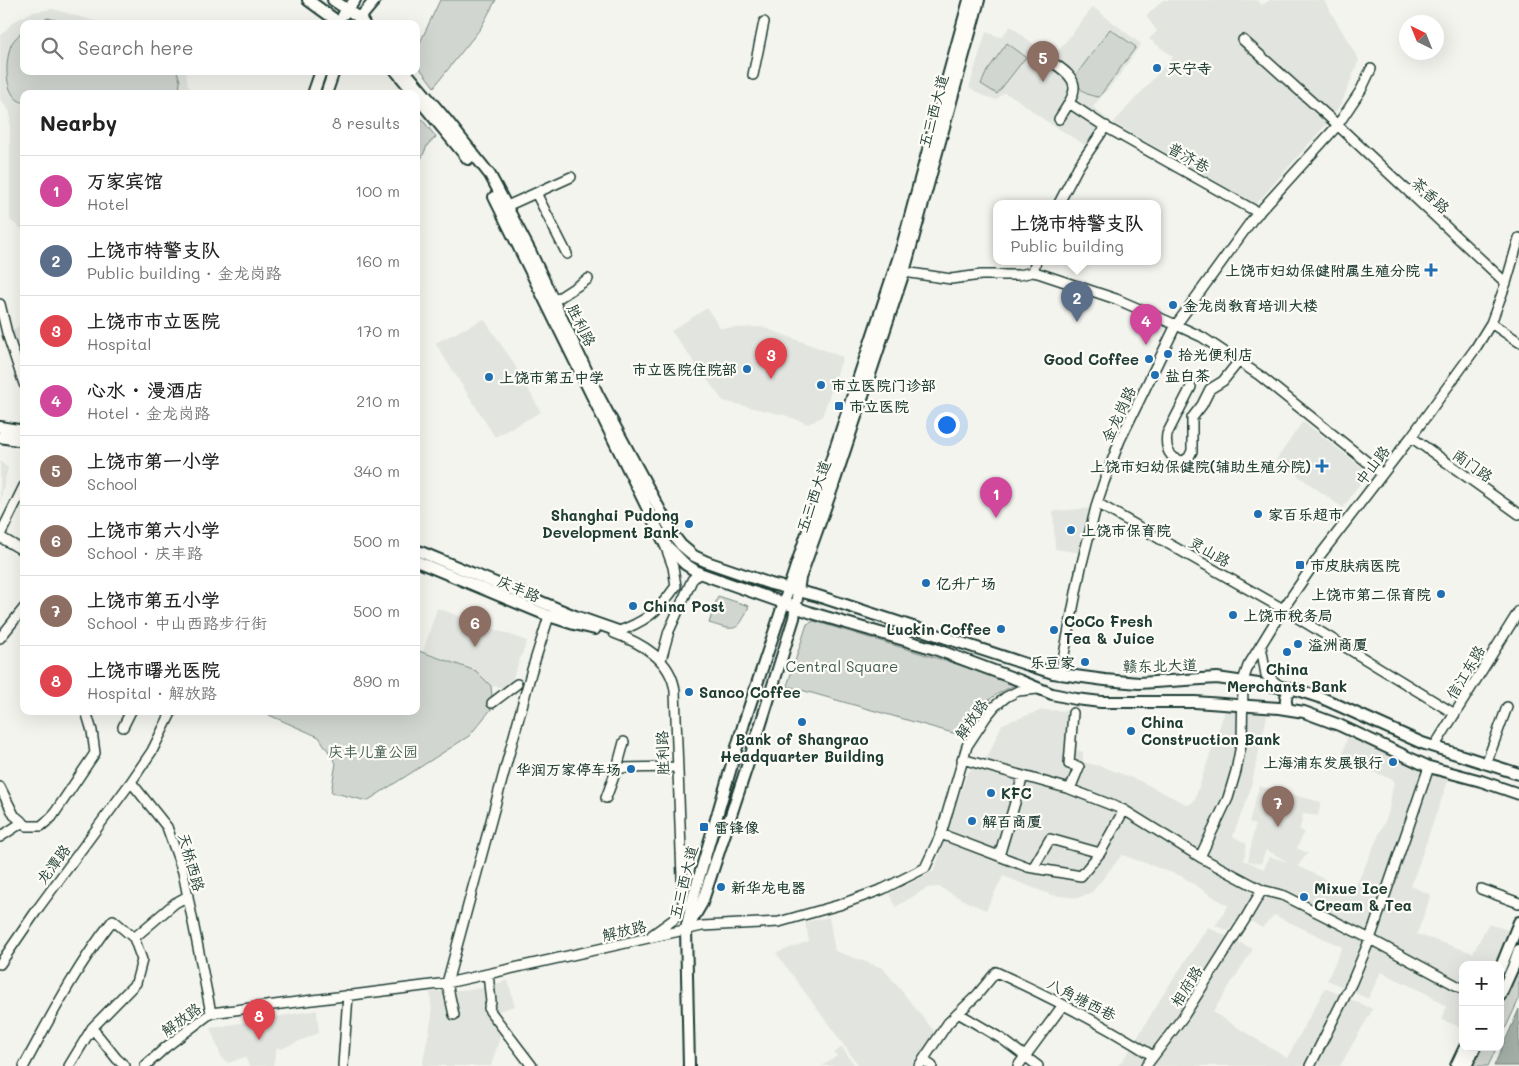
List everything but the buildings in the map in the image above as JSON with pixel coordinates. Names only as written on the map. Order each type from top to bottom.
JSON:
[{"type":"main road","points":[[308,0],[334,20]]},
{"type":"main road","points":[[333,0],[359,20]]},
{"type":"main road","points":[[340,20],[355,0]]},
{"type":"main road","points":[[362,20],[375,0]]},
{"type":"main road","name":"五三西大道","points":[[686,929],[693,898],[744,723],[899,258],[969,0]]},
{"type":"main road","name":"五三西大道","points":[[686,929],[702,903],[794,618],[800,578],[833,486],[904,272],[978,0]]},
{"type":"main road","points":[[314,90],[320,75]]},
{"type":"main road","points":[[327,90],[333,75]]},
{"type":"main road","name":"胜利路","points":[[399,75],[411,90]]},
{"type":"main road","name":"胜利路","points":[[408,75],[444,116],[490,176],[554,301],[597,393],[668,526],[681,545],[694,556],[707,562],[798,592]]},
{"type":"main road","name":"胜利路","points":[[420,101],[488,184],[665,544],[685,564],[699,573],[865,630],[935,649],[1052,694],[1076,700],[1101,702],[1195,702],[1288,709],[1304,712],[1339,725],[1428,767],[1481,781],[1519,794]]},
{"type":"main road","points":[[0,427],[20,430]]},
{"type":"main road","points":[[0,437],[20,440]]},
{"type":"main road","points":[[420,552],[616,632]]},
{"type":"main road","name":"庆丰路","points":[[420,563],[549,616],[574,624],[616,632]]},
{"type":"main road","name":"赣东北大道","points":[[798,592],[818,596],[1060,675],[1139,683],[1217,678],[1294,689],[1322,698],[1434,748],[1519,774]]},
{"type":"main road","points":[[1288,709],[1285,703],[1286,697],[1288,692],[1294,689]]},
{"type":"main road","points":[[1504,961],[1519,922]]},
{"type":"main road","points":[[686,929],[689,1066]]},
{"type":"main road","points":[[1504,987],[1519,950]]},
{"type":"main road","points":[[1456,1066],[1463,1051]]},
{"type":"main road","points":[[1466,1066],[1473,1051]]},
{"type":"street","points":[[753,75],[764,22]]},
{"type":"street","name":"茶香路","points":[[1243,40],[1506,283]]},
{"type":"street","points":[[1050,61],[1064,69],[1071,76],[1075,92],[1059,119]]},
{"type":"street","name":"金龙岗路","points":[[1060,675],[1081,567],[1097,503],[1120,440],[1176,325],[1259,212],[1337,126],[1361,90],[1371,69]]},
{"type":"street","name":"普济巷","points":[[1069,103],[1106,126],[1259,212]]},
{"type":"street","points":[[1061,200],[1082,161],[1106,126]]},
{"type":"street","points":[[507,206],[571,177]]},
{"type":"street","points":[[536,193],[567,254]]},
{"type":"street","name":"中山路","points":[[1194,857],[1228,798],[1236,770],[1242,740],[1243,681],[1248,666],[1283,609],[1318,558],[1411,437],[1491,323],[1506,283],[1519,238]]},
{"type":"street","points":[[1033,272],[1035,265]]},
{"type":"street","points":[[904,272],[950,279],[1018,275],[1033,272],[1116,298],[1202,338],[1239,360],[1382,474]]},
{"type":"street","points":[[554,301],[588,279]]},
{"type":"street","points":[[0,304],[20,372]]},
{"type":"street","points":[[1491,323],[1519,342]]},
{"type":"street","points":[[1191,387],[1167,434],[1166,441],[1170,454],[1174,458],[1184,461],[1192,452],[1192,418],[1210,388],[1223,381],[1239,360]]},
{"type":"street","name":"南门路","points":[[1411,437],[1519,514]]},
{"type":"street","points":[[20,494],[0,536],[20,548]]},
{"type":"street","name":"灵山路","points":[[1097,503],[1283,609],[1455,714]]},
{"type":"street","points":[[616,632],[636,625],[651,615],[666,600],[676,586],[673,567],[665,544]]},
{"type":"street","points":[[661,660],[669,631],[692,580],[699,573]]},
{"type":"street","name":"信江东路","points":[[1434,748],[1519,610]]},
{"type":"street","points":[[0,638],[20,613]]},
{"type":"street","points":[[454,1015],[447,983],[531,673],[549,616]]},
{"type":"street","name":"胜利路","points":[[616,632],[641,645],[661,660],[673,681],[675,694],[682,904],[673,920],[647,939]]},
{"type":"street","points":[[1261,646],[1266,675],[1281,687]]},
{"type":"street","points":[[492,702],[517,684]]},
{"type":"street","name":"解放路","points":[[145,1066],[166,1047],[211,1013],[447,983],[702,926],[778,922],[839,905],[883,889],[926,868],[941,834],[962,759],[977,729],[995,706],[1006,697],[1018,691],[1038,689]]},
{"type":"street","points":[[1486,764],[1506,707]]},
{"type":"street","points":[[1070,789],[1078,766],[1069,764],[1073,713]]},
{"type":"street","points":[[0,787],[14,815],[27,826],[41,826],[52,817],[95,753],[87,715]]},
{"type":"street","points":[[123,727],[129,715]]},
{"type":"street","points":[[131,782],[152,751],[170,715]]},
{"type":"street","points":[[606,798],[624,742]]},
{"type":"street","points":[[962,759],[1070,789],[1124,810],[1194,857],[1262,890],[1285,896],[1459,987]]},
{"type":"street","points":[[617,768],[678,767]]},
{"type":"street","points":[[1310,1066],[1352,982],[1370,939],[1428,767]]},
{"type":"street","points":[[999,856],[1023,776]]},
{"type":"street","name":"天桥西路","points":[[131,782],[167,827],[188,896],[211,1013]]},
{"type":"street","name":"龙潭路","points":[[0,964],[39,907],[131,782]]},
{"type":"street","points":[[941,834],[1033,868],[1081,876],[1100,853],[1124,810]]},
{"type":"street","points":[[0,837],[23,822]]},
{"type":"street","points":[[1033,868],[1050,839],[1100,853]]},
{"type":"street","points":[[1481,889],[1519,903]]},
{"type":"street","name":"相府路","points":[[1146,1066],[1183,1016],[1262,890]]},
{"type":"street","points":[[134,938],[174,903],[188,896]]},
{"type":"street","points":[[24,1066],[69,985],[113,920],[134,938],[142,960],[136,983],[92,1028],[69,1066]]},
{"type":"street","name":"八角塘西巷","points":[[958,1013],[977,995],[996,972],[1117,1033],[1153,1056]]},
{"type":"street","points":[[488,974],[491,1002],[488,1008],[532,1066]]},
{"type":"street","points":[[343,1066],[348,996]]},
{"type":"street","points":[[1018,1066],[1063,1005]]},
{"type":"street","points":[[932,1066],[921,1063],[948,1023],[958,1013],[1002,1039],[1038,1066]]},
{"type":"street","points":[[92,1028],[125,1066]]},
{"type":"shaded area","points":[[1163,0],[1257,0],[1262,5],[1270,0],[1324,0],[1359,60],[1343,100],[1331,119],[1256,204],[1113,123],[1173,57],[1149,39],[1157,31],[1146,16]]},
{"type":"shaded area","points":[[1093,7],[1141,44],[1119,76],[1093,107],[1108,120],[1088,147],[1046,121],[1015,98],[1004,93],[996,100],[981,95],[969,87],[986,32],[1001,37],[1011,26],[1052,59]]},
{"type":"shaded area","points":[[53,9],[91,20],[20,20],[20,75],[187,75],[188,86],[192,90],[20,90],[20,228],[10,220],[10,112],[0,99],[0,36],[13,22],[32,12]]},
{"type":"shaded area","points":[[707,308],[720,328],[763,327],[843,357],[822,417],[808,424],[787,416],[723,401],[671,331]]},
{"type":"shaded area","name":"上饶市第五中学","points":[[484,319],[513,362],[541,412],[495,437],[435,343]]},
{"type":"shaded area","points":[[20,325],[20,354],[7,333]]},
{"type":"shaded area","name":"上饶市妇幼保健院(辅助生殖分院)","points":[[1303,421],[1368,472],[1343,508],[1276,460]]},
{"type":"shaded area","points":[[0,461],[8,468],[0,503]]},
{"type":"shaded area","name":"上饶市保育院","points":[[1093,508],[1082,553],[1055,549],[1053,511]]},
{"type":"shaded area","points":[[437,608],[527,641],[509,688],[491,686],[476,671],[423,652]]},
{"type":"shaded area","points":[[1226,708],[1268,712],[1250,791],[1233,836],[1247,844],[1244,860],[1264,869],[1269,856],[1288,862],[1266,850],[1261,864],[1248,861],[1255,825],[1249,822],[1259,786],[1321,802],[1318,816],[1303,814],[1300,829],[1304,832],[1297,848],[1308,853],[1298,866],[1353,893],[1388,814],[1394,780],[1341,760],[1348,734],[1449,778],[1411,886],[1431,895],[1417,934],[1473,953],[1488,924],[1509,930],[1498,961],[1459,961],[1459,1026],[1442,1020],[1446,1007],[1427,994],[1381,972],[1368,999],[1327,980],[1342,947],[1274,915],[1262,928],[1241,915],[1229,931],[1215,926],[1228,906],[1181,876],[1122,855],[1092,892],[1078,898],[1051,895],[1003,876],[986,910],[939,887],[927,888],[896,907],[889,894],[934,871],[967,773],[988,756],[1002,724],[1042,710],[1077,711],[1077,750],[1083,752],[1083,762],[1104,767],[1140,781],[1188,805],[1194,801]]},
{"type":"shaded area","points":[[829,917],[835,951],[883,968],[939,1037],[918,1066],[859,1066],[776,953],[809,941],[805,922]]},
{"type":"shaded area","points":[[1208,927],[1253,949],[1213,1012],[1287,1058],[1325,988],[1373,1009],[1340,1066],[1118,1066]]},
{"type":"shaded area","points":[[508,980],[515,1006],[496,1012],[504,1024],[491,1066],[422,1066],[432,1016],[430,992],[485,988]]},
{"type":"shaded area","points":[[1519,1009],[1519,1066],[1494,1066],[1501,1051],[1504,1051],[1504,1043]]},
{"type":"shaded area","points":[[317,1010],[319,1033],[281,1049],[277,1047],[273,1066],[249,1066],[245,1057],[229,1063],[222,1059],[210,1028]]},
{"type":"shaded area","points":[[842,1047],[855,1066],[822,1066],[837,1056],[834,1053]]},
{"type":"green space","points":[[440,0],[496,0],[480,29],[434,87],[420,68],[420,42]]},
{"type":"green space","points":[[1110,29],[1136,47],[1099,97],[1094,96],[1085,93],[1080,88],[1076,75]]},
{"type":"green space","points":[[20,34],[20,75],[178,75],[179,90],[20,90],[20,101],[12,94],[7,78],[9,52],[15,39]]},
{"type":"green space","points":[[1007,43],[1026,57],[997,94],[981,84],[987,71]]},
{"type":"green space","points":[[420,117],[436,137],[428,144],[420,161]]},
{"type":"green space","points":[[718,596],[749,606],[742,621],[735,628],[725,628],[709,623]]},
{"type":"green space","name":"Central Square","points":[[814,621],[1019,683],[999,693],[980,709],[975,716],[967,737],[787,686],[807,624]]},
{"type":"green space","name":"庆丰儿童公园","points":[[420,651],[476,671],[491,686],[493,707],[469,736],[367,801],[331,792],[336,763],[319,737],[269,715],[420,715]]},
{"type":"green space","points":[[1519,962],[1519,999],[1504,1031],[1504,996]]},
{"type":"green space","points":[[1479,1051],[1495,1051],[1488,1066],[1472,1066]]},
{"type":"place","name":"天宁寺","points":[[1157,68]]},
{"type":"place","name":"上饶市第一小学","points":[[1043,82]]},
{"type":"place","name":"上饶市妇幼保健附属生殖分院","points":[[1431,270]]},
{"type":"place","name":"金龙岗教育培训大楼","points":[[1173,305]]},
{"type":"place","name":"上饶市特警支队","points":[[1077,322]]},
{"type":"place","name":"心水 · 漫酒店","points":[[1146,345]]},
{"type":"place","name":"拾光便利店","points":[[1168,354]]},
{"type":"place","name":"Good Coffee","points":[[1149,359]]},
{"type":"place","name":"市立医院住院部","points":[[747,369]]},
{"type":"place","name":"盐白茶","points":[[1155,375]]},
{"type":"place","name":"上饶市第五中学","points":[[489,377]]},
{"type":"place","name":"上饶市市立医院","points":[[771,379]]},
{"type":"place","name":"市立医院门诊部","points":[[821,385]]},
{"type":"place","name":"市立医院","points":[[839,406]]},
{"type":"place","name":"上饶市妇幼保健院(辅助生殖分院)","points":[[1322,466]]},
{"type":"place","name":"家百乐超市","points":[[1258,514]]},
{"type":"place","name":"万家宾馆","points":[[996,518]]},
{"type":"place","name":"Shanghai Pudong Development Bank","points":[[689,524]]},
{"type":"place","name":"上饶市保育院","points":[[1071,530]]},
{"type":"place","name":"市皮肤病医院","points":[[1300,565]]},
{"type":"place","name":"亿升广场","points":[[926,583]]},
{"type":"place","name":"上饶市第二保育院","points":[[1441,594]]},
{"type":"place","name":"China Post","points":[[633,606]]},
{"type":"place","name":"上饶市税务局","points":[[1233,615]]},
{"type":"place","name":"Luckin Coffee","points":[[1001,629]]},
{"type":"place","name":"CoCo Fresh Tea & Juice","points":[[1054,630]]},
{"type":"place","name":"溢洲商厦","points":[[1298,644]]},
{"type":"place","name":"上饶市第六小学","points":[[475,647]]},
{"type":"place","name":"China Merchants Bank","points":[[1287,652]]},
{"type":"place","name":"乐豆家","points":[[1085,662]]},
{"type":"place","name":"Sanco Coffee","points":[[689,692]]},
{"type":"place","name":"Bank of Shangrao Headquarter Building","points":[[802,722]]},
{"type":"place","name":"China Construction Bank","points":[[1131,731]]},
{"type":"place","name":"上海浦东发展银行","points":[[1393,762]]},
{"type":"place","name":"华润万家停车场","points":[[631,769]]},
{"type":"place","name":"KFC","points":[[991,793]]},
{"type":"place","name":"解百商厦","points":[[972,821]]},
{"type":"place","name":"雷锋像","points":[[704,827]]},
{"type":"place","name":"上饶市第五小学","points":[[1278,827]]},
{"type":"place","name":"新华龙电器","points":[[721,887]]},
{"type":"place","name":"Mixue Ice Cream & Tea","points":[[1304,897]]},
{"type":"place","name":"上饶市曙光医院","points":[[259,1040]]}]
